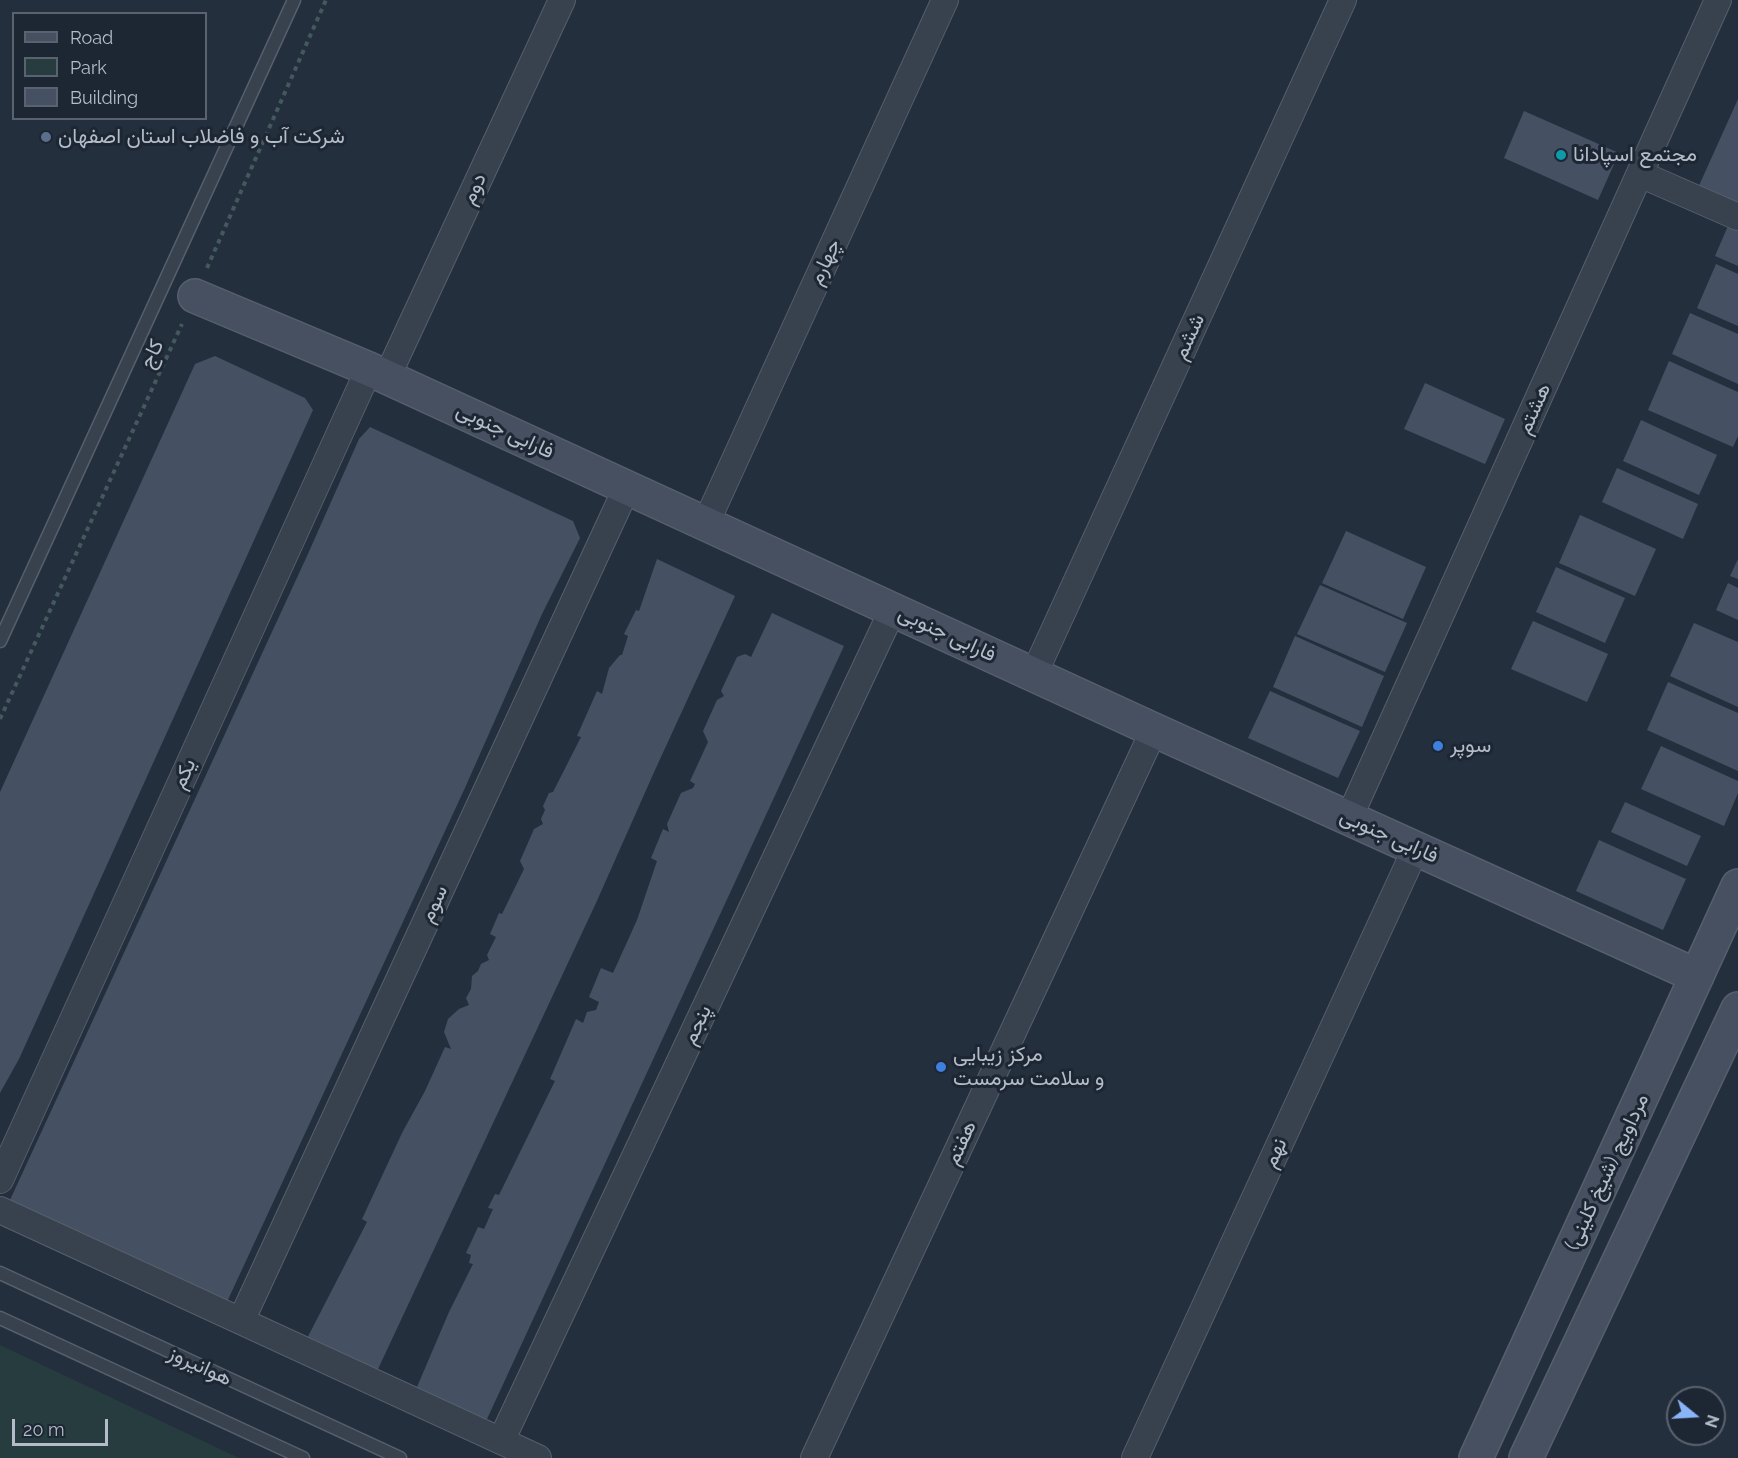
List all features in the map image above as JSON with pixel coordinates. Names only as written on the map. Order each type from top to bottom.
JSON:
[{"type":"street","name":"دوم","points":[[378,373],[562,0]]},
{"type":"street","name":"چهارم","points":[[706,524],[945,0]]},
{"type":"street","name":"ششم","points":[[1034,674],[1343,0]]},
{"type":"street","name":"هشتم","points":[[1349,818],[1718,0]]},
{"type":"street","points":[[1640,174],[1738,217]]},
{"type":"street","name":"فارابی جنوبی","points":[[195,296],[378,373],[1154,730],[1697,976]]},
{"type":"street","name":"یکم","points":[[0,1180],[378,373]]},
{"type":"street","name":"سوم","points":[[241,1321],[627,487]]},
{"type":"street","name":"پنجم","points":[[501,1441],[893,609]]},
{"type":"street","name":"هفتم","points":[[814,1458],[1154,730]]},
{"type":"street","name":"نهم","points":[[1135,1458],[1416,848]]},
{"type":"street","name":"مرداویج (شیخ کلینی)","points":[[1476,1458],[1738,886]]},
{"type":"street","points":[[1526,1458],[1738,1009]]},
{"type":"street","points":[[0,1210],[538,1458]]},
{"type":"lane","points":[[0,641],[294,0]]},
{"type":"lane","name":"هوانیروز","points":[[0,1273],[400,1458]]},
{"type":"lane","name":"هوانیروز","points":[[0,1318],[303,1458]]},
{"type":"path","name":"کاج","points":[[0,719],[195,296],[326,0]]},
{"type":"green space","points":[[0,1345],[239,1458],[0,1458]]},
{"type":"building","points":[[1738,99],[1738,208],[1697,190]]},
{"type":"building","name":"مجتمع اسپادانا","points":[[1524,111],[1619,153],[1598,200],[1504,158]]},
{"type":"building","points":[[1731,219],[1738,222],[1738,266],[1715,256]]},
{"type":"building","points":[[1716,264],[1738,274],[1738,326],[1697,308]]},
{"type":"building","points":[[1690,313],[1738,334],[1738,384],[1672,354]]},
{"type":"building","points":[[215,356],[305,398],[313,410],[19,1059],[0,1093],[0,792],[195,364]]},
{"type":"building","points":[[1669,361],[1738,392],[1738,436],[1733,447],[1648,410]]},
{"type":"building","points":[[1425,383],[1505,419],[1485,464],[1404,429]]},
{"type":"building","points":[[1641,420],[1717,455],[1699,495],[1623,461]]},
{"type":"building","points":[[370,427],[573,521],[580,538],[542,614],[464,790],[226,1304],[4,1213],[359,439]]},
{"type":"building","points":[[1617,468],[1698,504],[1683,539],[1602,502]]},
{"type":"building","points":[[1580,515],[1656,549],[1635,596],[1559,563]]},
{"type":"building","points":[[1346,531],[1426,567],[1403,619],[1322,583]]},
{"type":"building","points":[[657,559],[735,596],[596,903],[371,1384],[300,1352],[367,1222],[362,1219],[402,1133],[445,1047],[451,1049],[444,1032],[448,1019],[459,1009],[469,1005],[466,998],[471,989],[472,976],[481,964],[489,960],[487,955],[496,937],[490,934],[524,869],[520,861],[534,829],[543,824],[541,819],[545,810],[543,806],[549,793],[553,792],[581,737],[577,736],[597,691],[602,694],[609,668],[622,655],[628,636],[624,634],[636,610],[639,611]]},
{"type":"building","points":[[1738,559],[1738,579],[1730,576]]},
{"type":"building","points":[[1556,567],[1625,598],[1605,643],[1536,612]]},
{"type":"building","points":[[1728,583],[1738,588],[1738,620],[1716,610]]},
{"type":"building","points":[[1320,585],[1407,623],[1385,672],[1297,634]]},
{"type":"building","points":[[772,613],[844,646],[481,1432],[411,1401],[449,1312],[473,1264],[469,1263],[471,1255],[466,1253],[478,1227],[484,1229],[493,1209],[488,1208],[495,1194],[499,1195],[555,1081],[550,1079],[576,1019],[583,1023],[587,1012],[596,1010],[599,1002],[589,997],[601,968],[613,973],[637,920],[657,861],[651,858],[663,829],[669,832],[667,824],[681,793],[693,788],[695,784],[690,781],[708,742],[703,731],[717,700],[724,696],[721,691],[737,657],[745,654],[751,657]]},
{"type":"building","points":[[1533,621],[1608,654],[1587,702],[1511,669]]},
{"type":"building","points":[[1694,623],[1738,642],[1738,707],[1670,676]]},
{"type":"building","points":[[1295,636],[1384,676],[1362,727],[1273,687]]},
{"type":"building","points":[[1668,682],[1738,713],[1738,771],[1647,730]]},
{"type":"building","points":[[1270,691],[1360,731],[1338,778],[1248,738]]},
{"type":"building","points":[[1661,746],[1738,781],[1738,793],[1724,826],[1641,789]]},
{"type":"building","points":[[1625,802],[1701,836],[1687,866],[1611,832]]},
{"type":"building","points":[[1599,840],[1686,879],[1663,930],[1576,891]]},
{"type":"place","name":"شرکت آب و فاضلاب استان اصفهان","points":[[46,137]]},
{"type":"place","name":"مجتمع اسپادانا","points":[[1561,155]]},
{"type":"place","name":"سوپر","points":[[1438,746]]},
{"type":"place","name":"مرکز زیبایی و سلامت سرمست","points":[[941,1067]]}]
